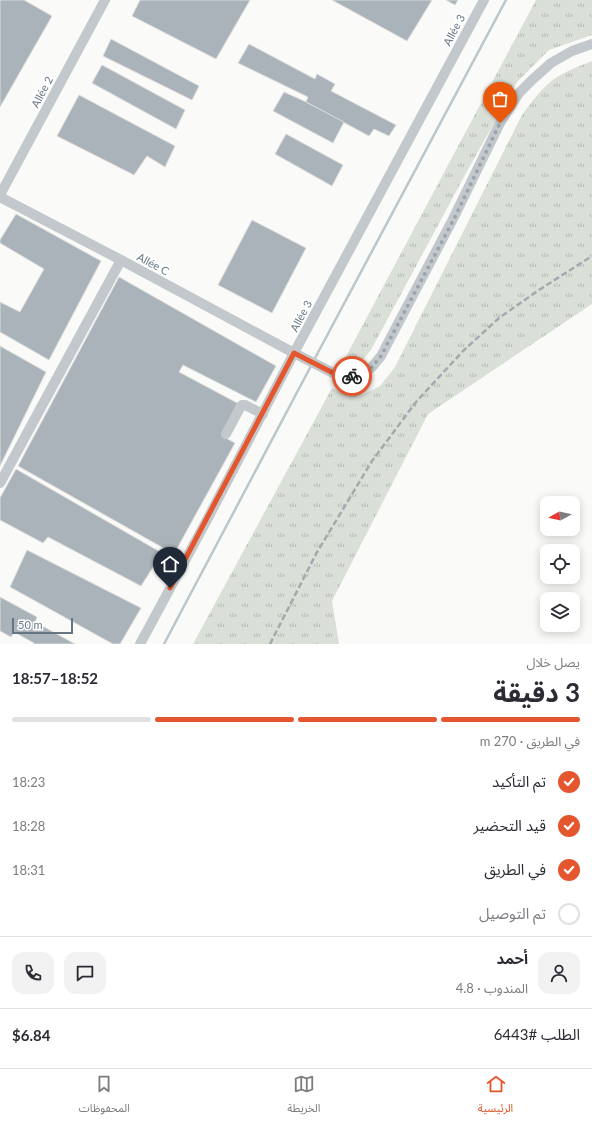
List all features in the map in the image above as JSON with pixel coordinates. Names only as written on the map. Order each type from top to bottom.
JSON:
[{"type":"street","name":"Allée 2","points":[[0,196],[105,0]]},
{"type":"street","name":"Allée 3","points":[[140,644],[263,414],[297,355],[484,0]]},
{"type":"street","name":"Allée C","points":[[0,196],[297,355],[339,376],[351,377],[362,374],[372,367],[381,356],[454,219],[500,123],[519,93],[551,63],[572,51],[592,44]]},
{"type":"street","points":[[0,483],[121,260]]},
{"type":"street","points":[[226,434],[242,405],[246,405],[263,414]]},
{"type":"green space","points":[[536,0],[592,0],[592,35],[549,50],[517,82],[372,348],[359,365],[342,364]]},
{"type":"green space","points":[[592,61],[592,304],[428,414],[332,601],[339,644],[193,644],[332,388],[348,396],[362,395],[380,386],[395,367],[522,115],[544,87],[553,80]]},
{"type":"building","points":[[0,0],[24,0],[52,16],[0,107]]},
{"type":"building","points":[[140,0],[250,0],[216,59],[132,16]]},
{"type":"building","points":[[332,0],[432,0],[407,41]]},
{"type":"building","points":[[446,0],[458,0],[455,5]]},
{"type":"building","points":[[111,39],[199,86],[192,100],[103,56]]},
{"type":"building","points":[[249,44],[315,79],[317,74],[335,84],[331,91],[396,125],[389,136],[374,129],[369,136],[306,102],[308,97],[238,63]]},
{"type":"building","points":[[102,65],[185,110],[176,129],[92,83]]},
{"type":"building","points":[[284,92],[344,122],[333,143],[273,111]]},
{"type":"building","points":[[79,95],[175,146],[165,167],[147,156],[134,175],[57,136]]},
{"type":"building","points":[[286,134],[343,165],[332,186],[275,154]]},
{"type":"building","points":[[16,214],[101,261],[49,360],[0,332],[0,302],[20,312],[44,269],[0,243],[0,240]]},
{"type":"building","points":[[252,220],[306,248],[272,313],[218,285]]},
{"type":"building","points":[[119,277],[276,366],[256,402],[183,365],[179,372],[239,404],[222,436],[235,443],[174,554],[18,466]]},
{"type":"building","points":[[0,346],[46,372],[0,466]]},
{"type":"building","points":[[16,469],[162,553],[141,586],[48,537],[43,543],[0,520],[0,498]]},
{"type":"building","points":[[27,550],[141,608],[120,644],[113,644],[10,587]]},
{"type":"building","points":[[0,597],[37,617],[35,622],[75,644],[33,644],[34,643],[14,632],[11,637],[0,631]]},
{"type":"waterway","points":[[314,360],[506,0]]},
{"type":"waterway","points":[[164,644],[312,364]]},
{"type":"railway","points":[[270,644],[316,554],[372,461],[416,402],[463,351],[499,318],[592,256]]},
{"type":"way so far","points":[[352,376],[362,374],[372,367],[381,356],[454,219],[500,123]]},
{"type":"route","points":[[170,588],[294,353],[339,376],[352,376]]}]
